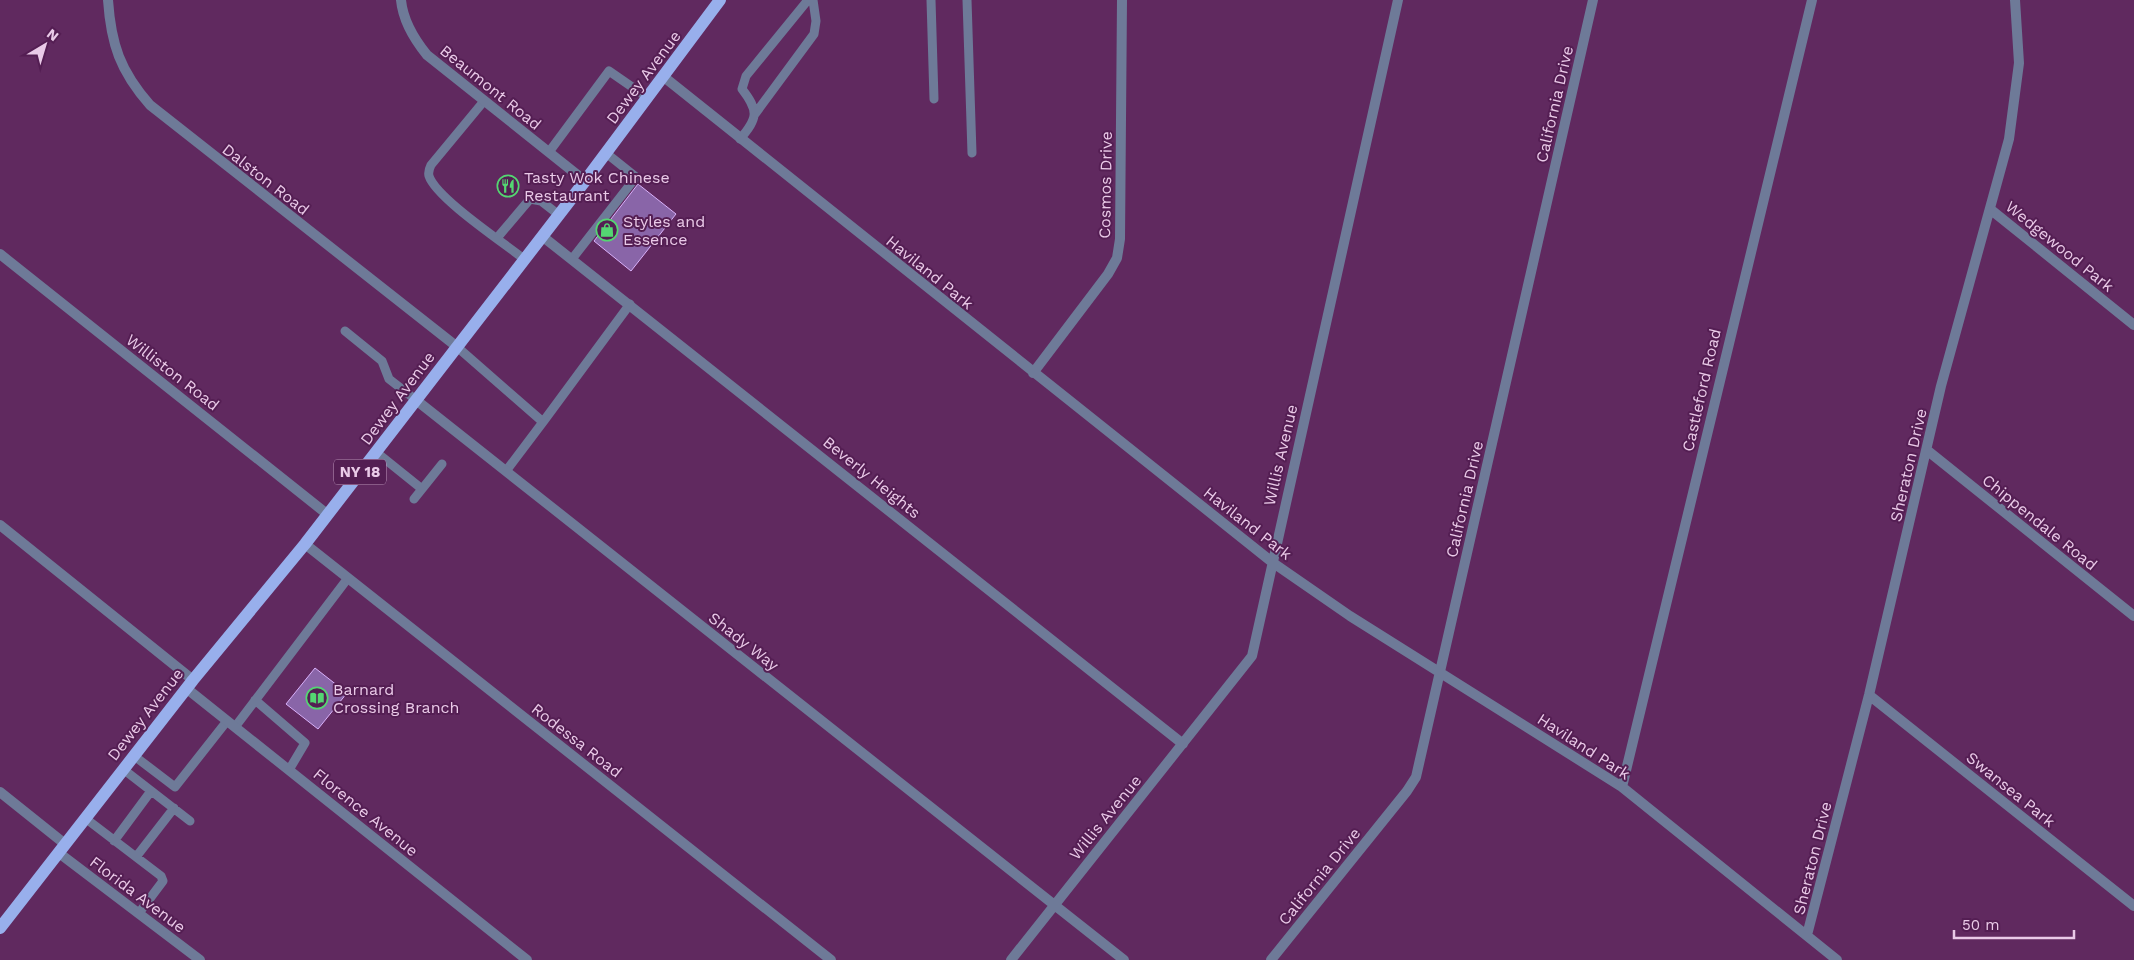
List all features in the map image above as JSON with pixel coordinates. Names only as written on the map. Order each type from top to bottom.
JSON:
[{"type":"main road","name":"Dewey Avenue","points":[[0,928],[133,755],[305,544],[585,181],[720,0]]},
{"type":"street","name":"Dalston Road","points":[[108,0],[114,47],[127,75],[150,105],[456,346]]},
{"type":"street","name":"Beaumont Road","points":[[401,0],[407,24],[421,47],[441,67],[585,181]]},
{"type":"street","name":"Cosmos Drive","points":[[1033,373],[1108,274],[1117,258],[1120,239],[1122,0]]},
{"type":"street","name":"Willis Avenue","points":[[1011,960],[1252,656],[1398,0]]},
{"type":"street","name":"California Drive","points":[[1271,960],[1407,791],[1416,776],[1593,0]]},
{"type":"street","name":"Castleford Road","points":[[1622,787],[1812,0]]},
{"type":"street","name":"Sheraton Drive","points":[[1807,935],[1869,695],[1928,451],[1941,386],[2009,140],[2016,103],[2019,64],[2015,0]]},
{"type":"street","name":"Haviland Park","points":[[664,77],[1272,562],[1441,673],[1622,787],[1837,960]]},
{"type":"street","name":"Wedgewood Park","points":[[1990,209],[2134,325]]},
{"type":"street","name":"Beverly Heights","points":[[542,236],[1183,744]]},
{"type":"street","name":"Williston Road","points":[[0,254],[328,514]]},
{"type":"street","name":"Shady Way","points":[[416,400],[1054,906]]},
{"type":"street","name":"Chippendale Road","points":[[1928,451],[2134,616]]},
{"type":"street","name":"Florence Avenue","points":[[0,525],[190,684],[231,724],[527,960]]},
{"type":"street","name":"Rodessa Road","points":[[305,544],[831,960]]},
{"type":"street","name":"Swansea Park","points":[[1869,695],[2134,906]]},
{"type":"street","name":"Florida Avenue","points":[[0,792],[139,914],[200,960]]},
{"type":"street","points":[[1054,906],[1124,960]]},
{"type":"lane","points":[[755,114],[752,102],[742,89],[746,76],[808,0]]},
{"type":"lane","points":[[740,139],[751,126],[755,114],[814,34],[816,21],[813,0]]},
{"type":"lane","points":[[931,0],[934,100]]},
{"type":"lane","points":[[967,0],[972,153]]},
{"type":"lane","points":[[549,152],[610,71],[648,98]]},
{"type":"lane","points":[[484,101],[428,171],[430,178],[440,192],[524,259]]},
{"type":"lane","points":[[572,259],[636,177],[606,153]]},
{"type":"lane","points":[[497,238],[530,199],[541,201],[558,215]]},
{"type":"lane","points":[[506,471],[630,304]]},
{"type":"lane","points":[[345,331],[382,361],[389,379],[416,400]]},
{"type":"lane","points":[[456,346],[543,422]]},
{"type":"lane","points":[[376,452],[422,489]]},
{"type":"lane","points":[[414,500],[442,464]]},
{"type":"lane","points":[[133,755],[175,787],[255,700],[348,578]]},
{"type":"lane","points":[[255,700],[305,743],[289,770]]},
{"type":"lane","points":[[123,769],[190,821]]},
{"type":"lane","points":[[114,841],[151,791]]},
{"type":"lane","points":[[136,857],[174,808]]},
{"type":"lane","points":[[85,818],[161,876],[163,881],[139,914]]},
{"type":"building","points":[[638,184],[676,214],[631,271],[594,241]]},
{"type":"building","name":"Barnard Crossing Branch","points":[[315,668],[347,693],[318,729],[286,704]]},
{"type":"place","name":"Tasty Wok Chinese Restaurant","points":[[508,186]]},
{"type":"place","name":"Styles and Essence","points":[[607,230]]},
{"type":"place","name":"Barnard Crossing Branch","points":[[317,698]]}]
